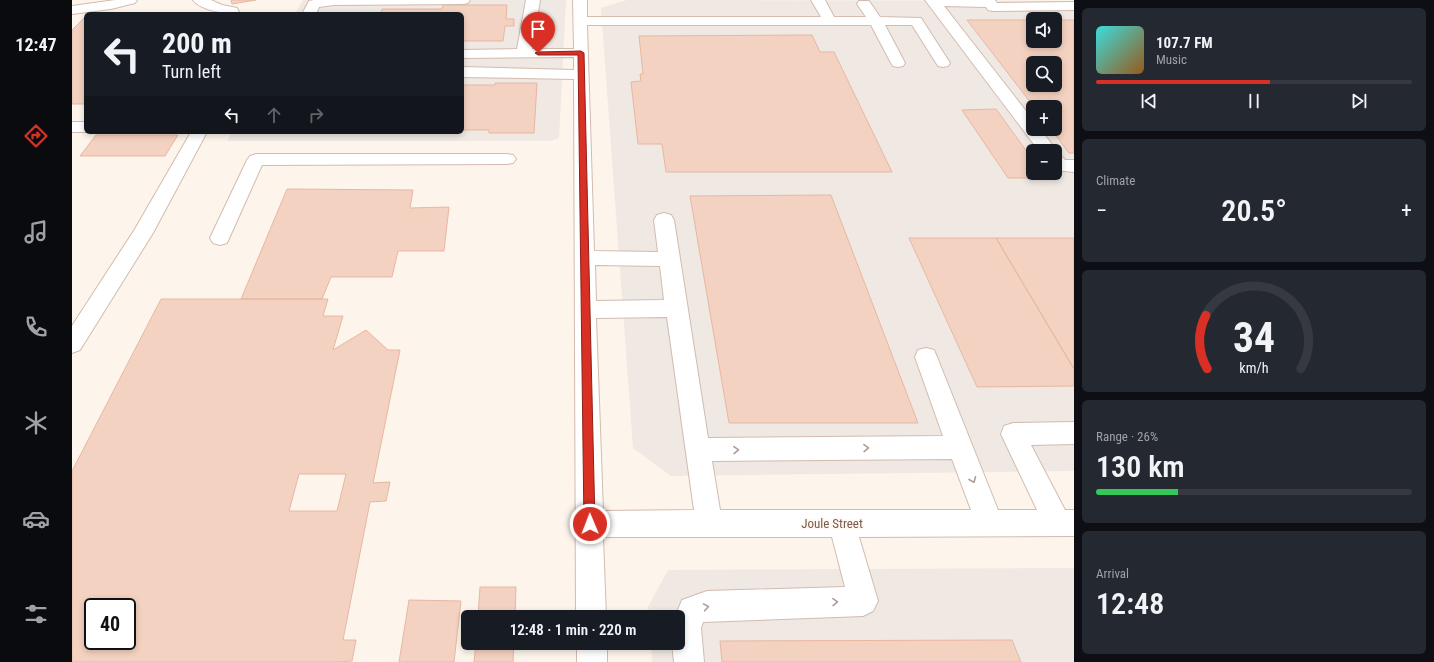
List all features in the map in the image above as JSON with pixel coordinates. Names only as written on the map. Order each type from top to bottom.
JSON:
[{"type":"street","points":[[72,10],[110,0]]},
{"type":"street","points":[[90,6],[111,5],[130,0]]},
{"type":"street","points":[[200,0],[218,8],[232,12]]},
{"type":"street","points":[[310,12],[314,4],[334,1],[463,0]]},
{"type":"street","points":[[524,54],[533,0]]},
{"type":"street","points":[[580,0],[591,610]]},
{"type":"street","points":[[818,0],[830,21]]},
{"type":"street","points":[[933,1],[989,1],[994,7],[1074,6]]},
{"type":"street","points":[[933,1],[1043,144]]},
{"type":"street","points":[[864,4],[876,21],[898,63]]},
{"type":"street","points":[[581,21],[876,21],[912,16],[943,62]]},
{"type":"street","points":[[464,54],[581,53]]},
{"type":"street","points":[[464,72],[582,75]]},
{"type":"street","points":[[72,127],[84,127]]},
{"type":"street","points":[[72,344],[143,233],[199,134]]},
{"type":"street","points":[[220,238],[256,160],[507,159]]},
{"type":"street","points":[[1062,166],[1074,166]]},
{"type":"street","points":[[664,220],[709,524]]},
{"type":"street","points":[[584,258],[669,259]]},
{"type":"street","points":[[585,310],[676,308]]},
{"type":"street","points":[[926,357],[990,523]]},
{"type":"street","points":[[1066,523],[1013,434],[1074,433]]},
{"type":"street","points":[[697,450],[960,447]]},
{"type":"street","points":[[689,662],[686,628],[692,610],[707,606],[863,601],[842,523]]},
{"type":"street","name":"Joule Street","points":[[590,524],[1066,523]]},
{"type":"street","points":[[592,650],[592,662]]},
{"type":"shaded area","points":[[303,0],[566,0],[559,138],[551,141],[227,141],[231,134],[464,134],[464,12],[296,12]]},
{"type":"shaded area","points":[[627,0],[1074,1],[1074,471],[671,476],[633,448],[601,8]]},
{"type":"shaded area","points":[[1074,568],[1074,662],[652,662],[651,650],[685,650],[685,610],[648,610],[648,607],[668,570]]},
{"type":"building","points":[[231,0],[256,0],[232,4]]},
{"type":"building","points":[[443,5],[507,5],[506,19],[514,19],[514,26],[505,26],[503,41],[464,41],[464,12],[381,12],[382,9],[442,9]]},
{"type":"building","points":[[84,18],[84,104],[72,104],[72,30]]},
{"type":"building","points":[[967,20],[1026,20],[1026,48],[1062,48],[1062,20],[1074,20],[1074,153],[1069,153],[1056,136],[1062,136],[1062,100],[1029,100]]},
{"type":"building","points":[[812,35],[820,52],[834,52],[892,172],[666,172],[662,144],[638,144],[631,82],[641,81],[640,74],[643,74],[639,36]]},
{"type":"building","points":[[495,83],[537,83],[534,133],[489,133],[489,130],[464,130],[464,85],[495,85]]},
{"type":"building","points":[[996,109],[1026,150],[1026,178],[1008,178],[962,110]]},
{"type":"building","points":[[96,135],[178,135],[165,156],[80,156]]},
{"type":"building","points":[[287,189],[413,190],[410,208],[449,207],[444,251],[398,251],[392,277],[331,277],[322,299],[241,299]]},
{"type":"building","points":[[831,195],[918,423],[729,423],[690,196]]},
{"type":"building","points":[[909,238],[996,238],[1074,369],[1074,386],[977,387]]},
{"type":"building","points":[[996,238],[1074,238],[1074,369]]},
{"type":"building","points":[[161,299],[328,299],[323,316],[343,316],[333,350],[366,330],[388,350],[400,350],[373,483],[390,482],[386,501],[370,502],[343,640],[356,640],[352,661],[72,662],[72,471]],"holes":[[[299,474],[346,474],[337,511],[289,511]]]},
{"type":"building","points":[[480,587],[516,587],[515,610],[478,610]]},
{"type":"building","points":[[409,600],[461,601],[454,662],[399,662]]},
{"type":"building","points":[[1012,640],[1021,662],[722,662],[720,641]]},
{"type":"building","points":[[475,650],[514,650],[513,662],[474,662]]},
{"type":"route","points":[[538,53],[581,53],[590,524]]}]
